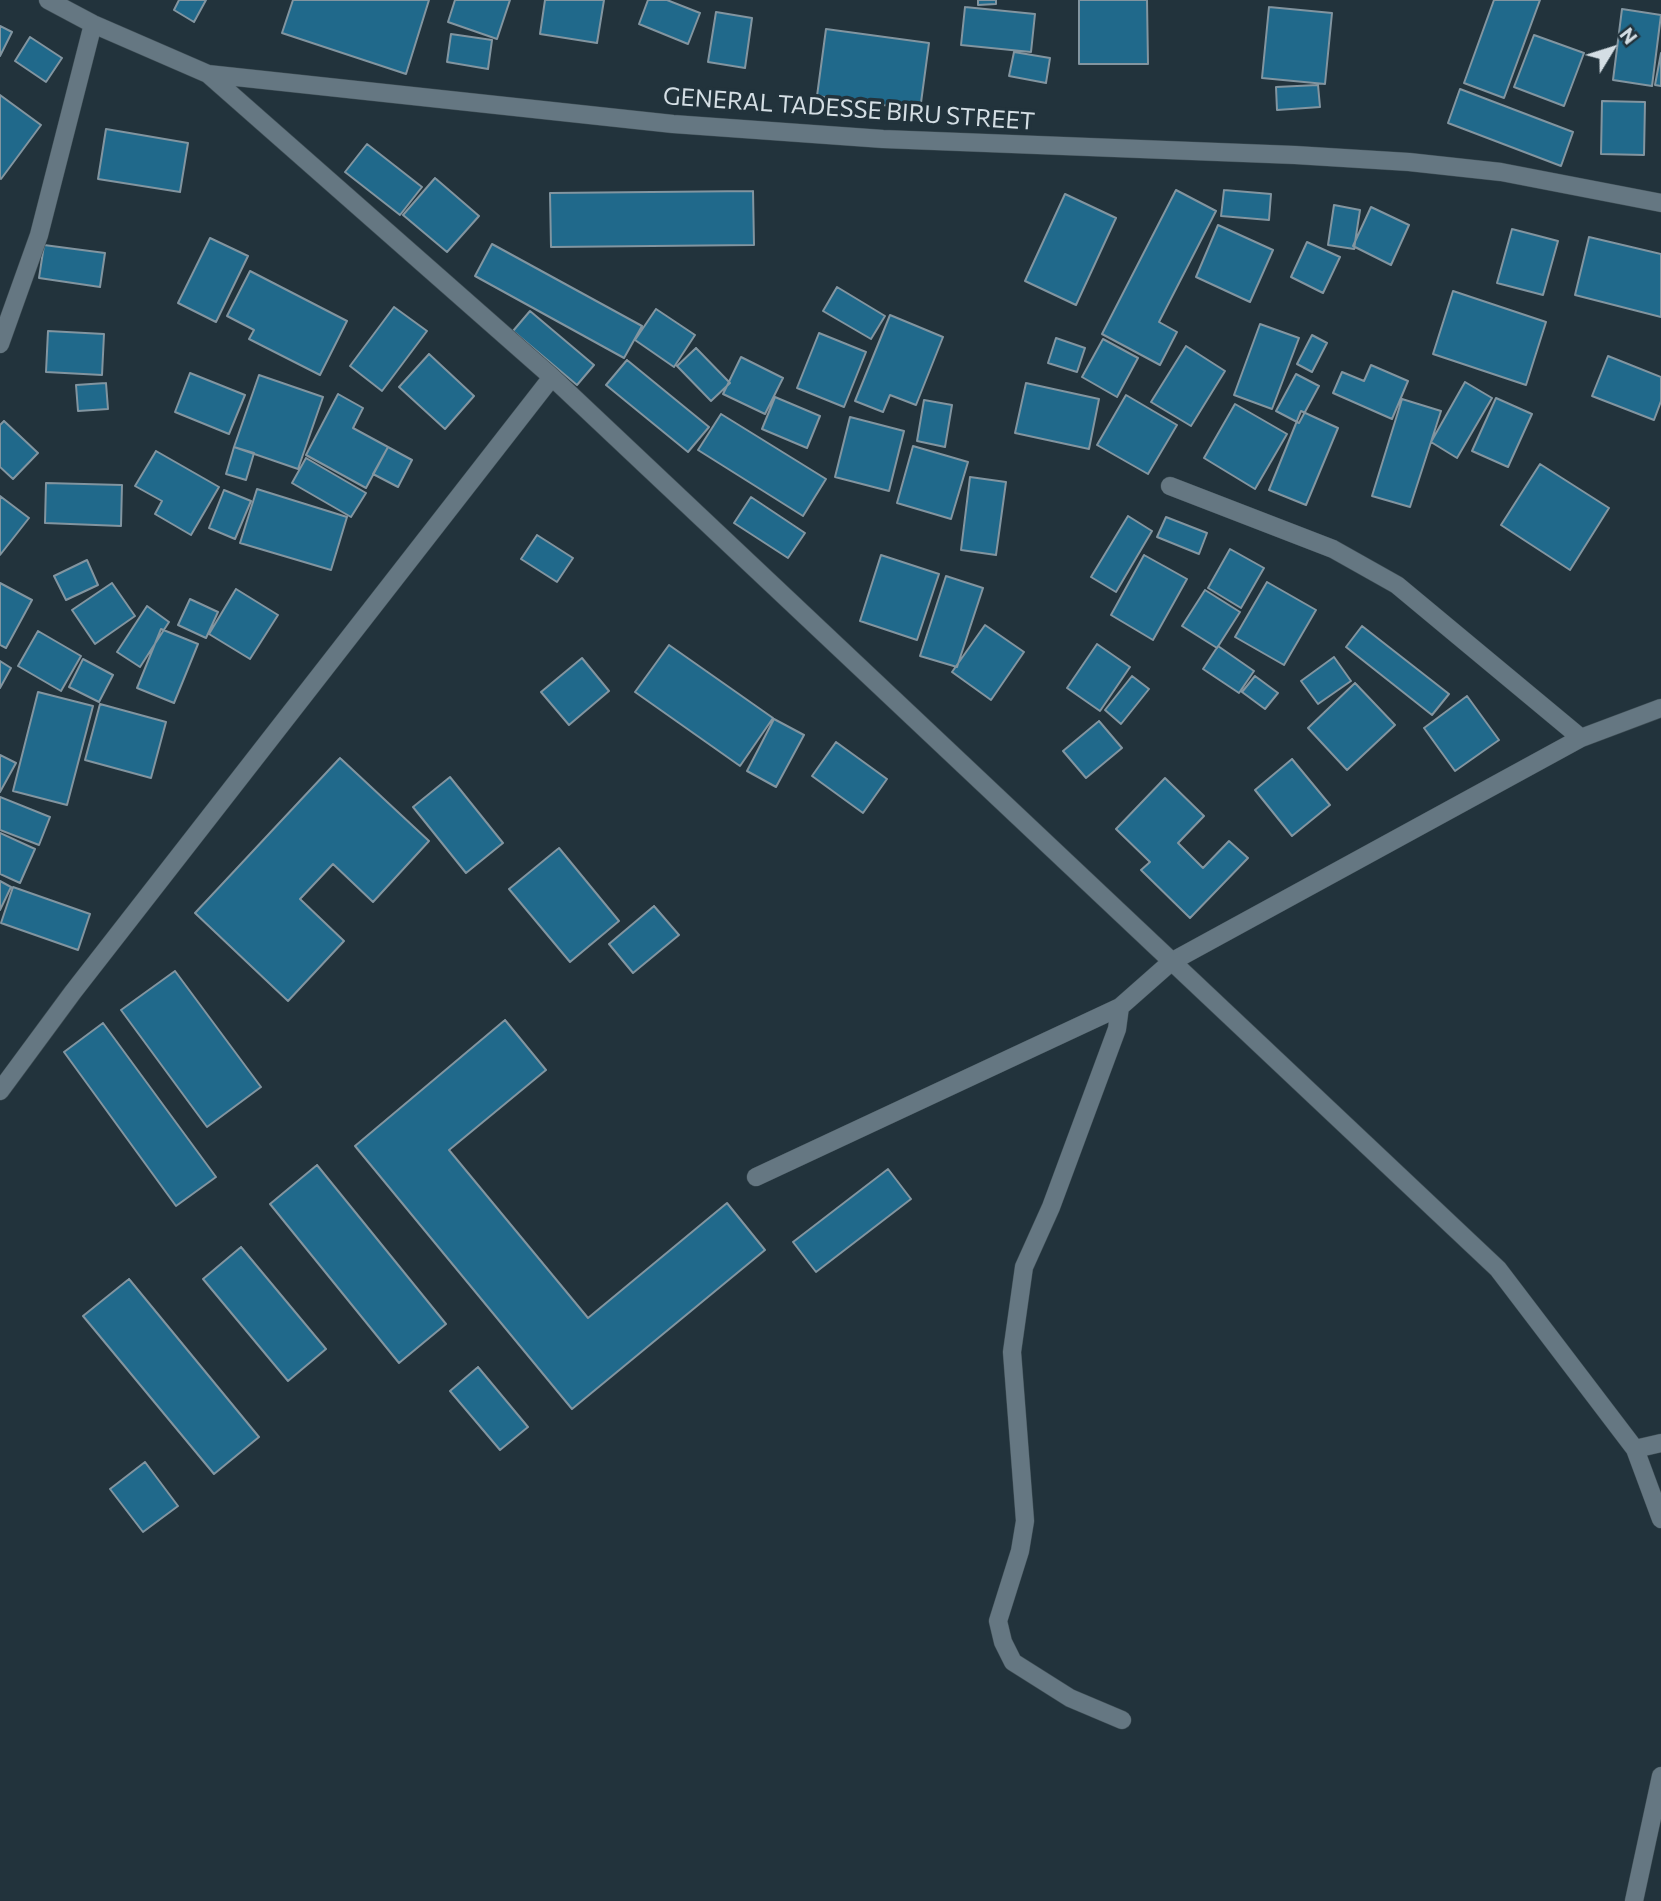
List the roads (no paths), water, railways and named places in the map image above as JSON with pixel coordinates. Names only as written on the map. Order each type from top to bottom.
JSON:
[{"type":"street","name":"GENERAL TADESSE BIRU STREET","points":[[48,0],[93,24],[208,74],[673,124],[883,139],[1409,162],[1500,172],[1661,203]]},
{"type":"street","points":[[0,344],[39,235],[93,24]]},
{"type":"street","points":[[208,74],[552,377],[1498,1269],[1635,1449],[1661,1519]]},
{"type":"street","points":[[0,1091],[73,992],[552,377]]},
{"type":"street","points":[[1170,486],[1333,549],[1397,585],[1581,738]]},
{"type":"street","points":[[756,1177],[1120,1007],[1171,962],[1581,738],[1661,708]]},
{"type":"street","points":[[1120,1007],[1117,1029],[1051,1206],[1024,1267],[1012,1352],[1025,1521],[1020,1551],[999,1621],[1003,1642],[1013,1662],[1070,1698],[1122,1720]]},
{"type":"street","points":[[1635,1449],[1661,1443]]},
{"type":"street","points":[[1634,1901],[1661,1776]]}]
